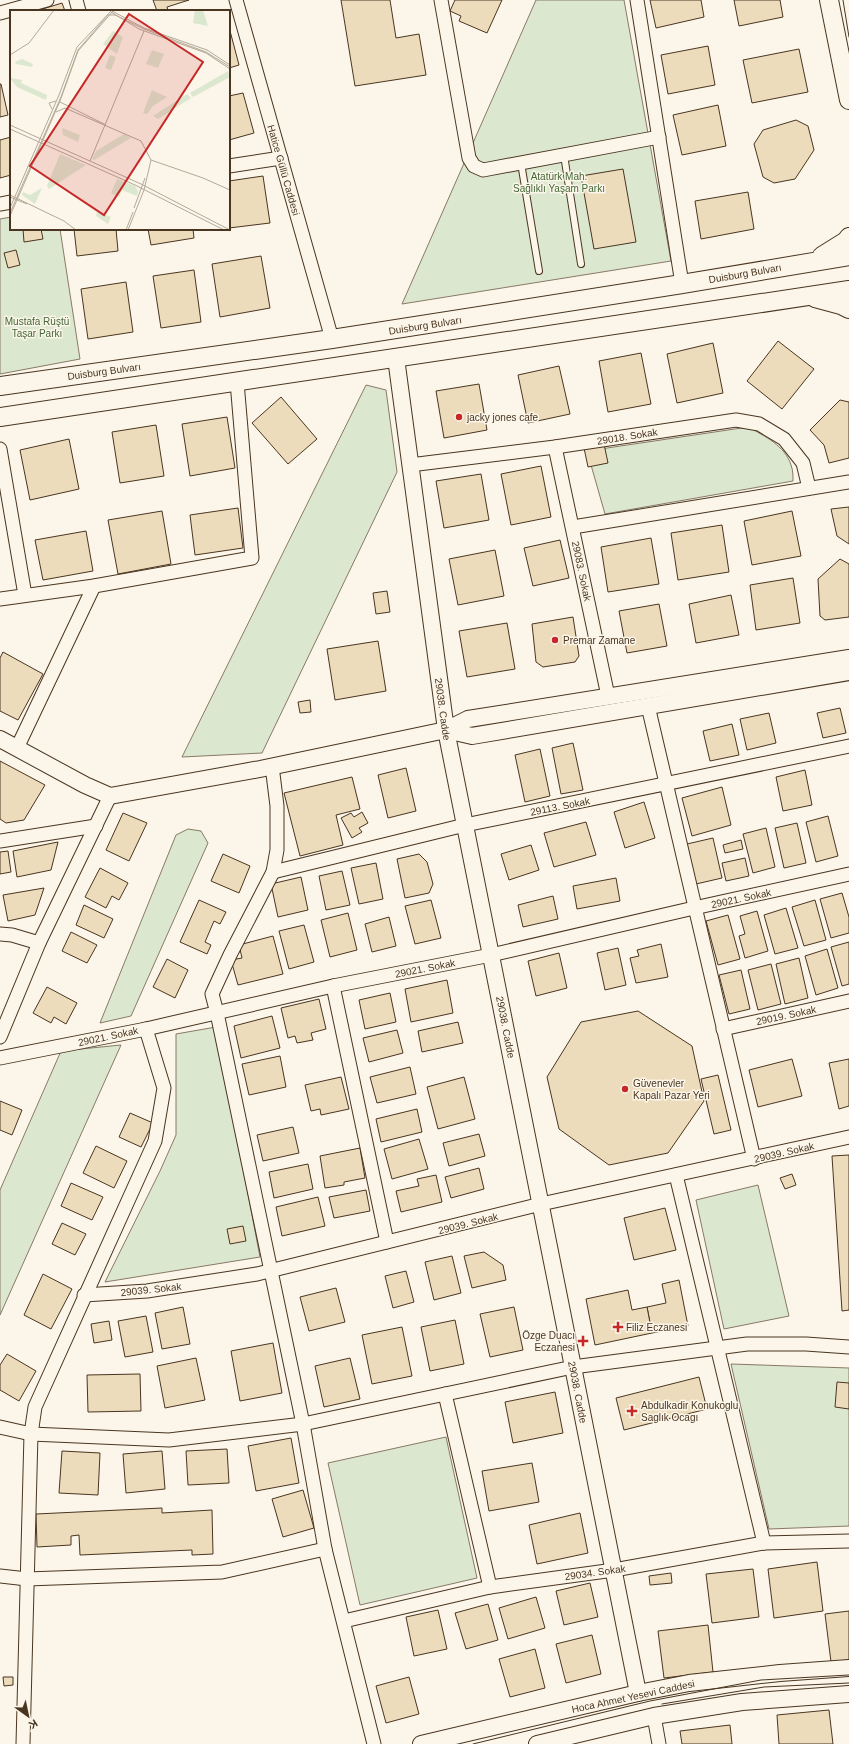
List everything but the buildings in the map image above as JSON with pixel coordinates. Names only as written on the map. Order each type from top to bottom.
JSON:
[{"type":"main road","points":[[829,0],[849,100]]},
{"type":"main road","points":[[815,261],[834,250],[849,237]]},
{"type":"main road","name":"Duisburg Bulvarı","points":[[0,386],[332,339],[849,256]]},
{"type":"main road","points":[[0,417],[849,290]]},
{"type":"main road","points":[[807,296],[841,305],[849,309]]},
{"type":"street","points":[[11,10],[47,0]]},
{"type":"street","points":[[76,0],[79,10]]},
{"type":"street","name":"Hatice Güllü Caddesi","points":[[236,0],[332,339]]},
{"type":"street","points":[[441,0],[469,158],[474,166],[482,170],[659,137]]},
{"type":"street","points":[[637,0],[682,284]]},
{"type":"street","points":[[0,13],[10,10]]},
{"type":"street","points":[[230,166],[281,158]]},
{"type":"street","points":[[0,204],[10,202]]},
{"type":"street","name":"29038. Cadde","points":[[396,358],[446,730],[638,1693]]},
{"type":"street","points":[[0,599],[94,586],[252,558],[238,382]]},
{"type":"street","name":"29018. Sokak","points":[[410,465],[556,447],[736,420],[759,424],[784,439],[803,463],[809,488]]},
{"type":"street","name":"29083. Sokak","points":[[556,447],[608,696]]},
{"type":"street","points":[[0,449],[25,595]]},
{"type":"street","points":[[573,527],[849,482]]},
{"type":"street","points":[[17,748],[94,586]]},
{"type":"street","points":[[0,739],[85,785],[110,796],[272,766],[446,730],[468,719],[849,658]]},
{"type":"street","points":[[446,730],[472,736],[849,672]]},
{"type":"street","points":[[648,706],[665,785],[754,1159]]},
{"type":"street","name":"29113. Sokak","points":[[274,872],[465,826],[849,746]]},
{"type":"street","points":[[272,766],[277,806],[278,850],[274,872],[230,955],[212,994],[218,1013],[272,1271],[303,1424],[326,1549],[374,1744]]},
{"type":"street","points":[[0,1037],[39,943],[110,796]]},
{"type":"street","points":[[0,841],[96,826]]},
{"type":"street","name":"29021. Sokak","points":[[0,1058],[146,1029],[333,986],[491,955],[849,874]]},
{"type":"street","points":[[0,934],[12,935],[39,943]]},
{"type":"street","points":[[333,986],[387,1242]]},
{"type":"street","name":"29019. Sokak","points":[[723,1029],[849,1001]]},
{"type":"street","points":[[23,1744],[31,1434],[35,1407],[84,1295],[155,1141],[164,1088],[146,1029]]},
{"type":"street","name":"29039. Sokak","points":[[84,1295],[147,1291],[272,1271],[541,1204],[754,1159],[849,1137]]},
{"type":"street","points":[[676,1175],[716,1348],[764,1543]]},
{"type":"street","points":[[0,1427],[31,1434],[169,1440],[303,1424],[574,1367],[747,1344],[806,1344],[849,1347]]},
{"type":"street","points":[[445,1394],[490,1587]]},
{"type":"street","name":"29034. Sokak","points":[[344,1622],[490,1587],[614,1570],[764,1543],[849,1541]]},
{"type":"street","points":[[0,1576],[27,1579],[222,1572],[326,1549]]},
{"type":"street","name":"Hoca Ahmet Yesevi Caddesi","points":[[421,1744],[638,1693],[689,1683],[780,1673],[849,1668]]},
{"type":"street","points":[[537,1744],[654,1716],[742,1702],[849,1694]]},
{"type":"street","points":[[654,1716],[659,1744]]},
{"type":"lane","points":[[564,155],[581,264]]},
{"type":"lane","points":[[521,163],[539,271]]},
{"type":"green space","name":"Atatürk Mah. Sağlıklı Yaşam Parkı","points":[[536,0],[624,0],[671,261],[402,304]]},
{"type":"green space","name":"Mustafa Rüştü Taşar Parkı","points":[[10,217],[10,230],[60,230],[80,359],[0,374],[0,219]]},
{"type":"green space","points":[[366,385],[386,390],[397,472],[262,753],[182,757]]},
{"type":"green space","points":[[748,427],[774,442],[784,452],[792,467],[793,481],[605,514],[587,451]]},
{"type":"green space","points":[[188,829],[201,831],[208,843],[131,1016],[100,1023],[176,835]]},
{"type":"green space","points":[[216,1027],[260,1257],[105,1282],[160,1171],[176,1135],[176,1034]]},
{"type":"green space","points":[[121,1045],[0,1315],[0,1190],[61,1051]]},
{"type":"green space","points":[[758,1185],[789,1316],[724,1329],[696,1200]]},
{"type":"green space","points":[[731,1364],[849,1368],[849,1526],[769,1529]]},
{"type":"green space","points":[[446,1437],[477,1578],[360,1605],[328,1463]]},
{"type":"tram line","points":[[843,0],[849,37]]},
{"type":"tram line","points":[[473,1744],[650,1701],[761,1680],[849,1675]]},
{"type":"tram line","points":[[662,1704],[764,1687],[849,1683]]},
{"type":"place","name":"jacky jones cafe","points":[[459,417]]},
{"type":"place","name":"Premar Zamane","points":[[555,640]]},
{"type":"place","name":"Güvenevler Kapalı Pazar Yeri","points":[[625,1089]]},
{"type":"place","name":"Filiz Eczanesi","points":[[618,1327]]},
{"type":"place","name":"Özge Duacı Eczanesi","points":[[583,1341]]},
{"type":"place","name":"Abdulkadir Konukoglu Saglık Ocagı","points":[[632,1411]]}]
